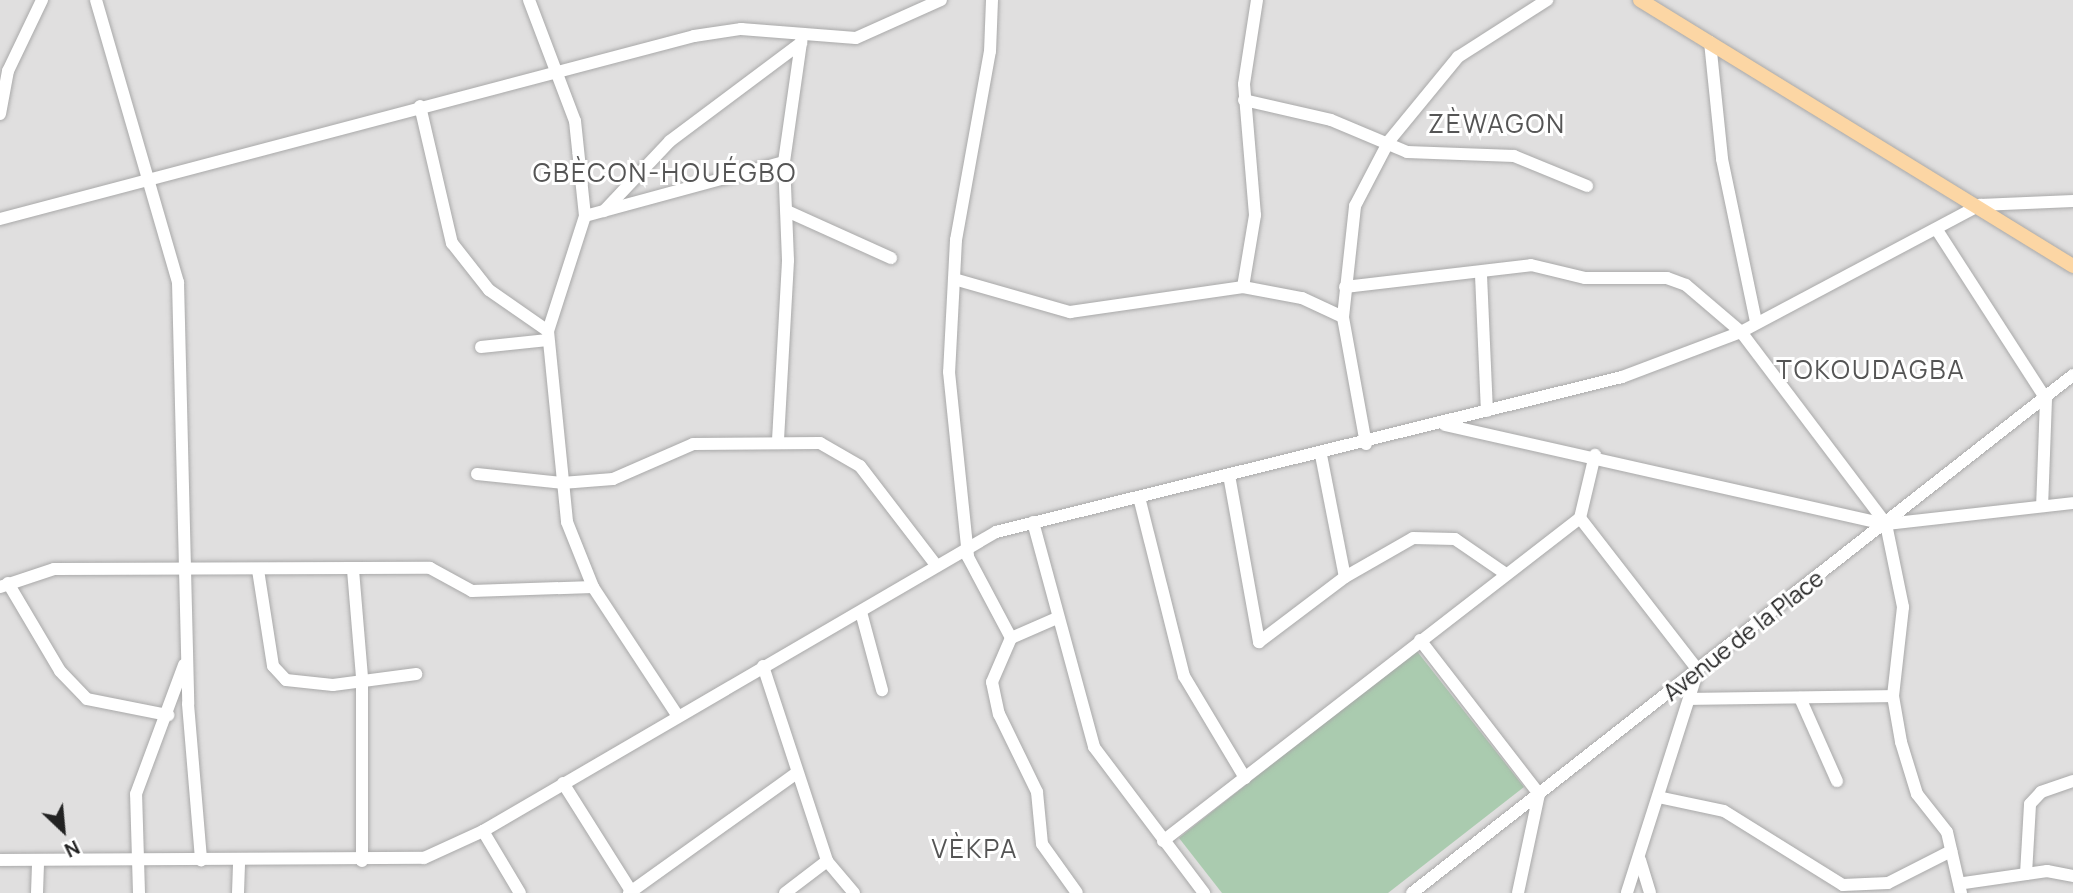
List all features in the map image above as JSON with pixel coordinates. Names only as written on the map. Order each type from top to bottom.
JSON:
[{"type":"main road","points":[[1640,0],[1980,205],[2073,267]]},
{"type":"street","points":[[0,114],[8,71],[42,0]]},
{"type":"street","points":[[96,0],[150,178],[178,282],[188,570],[187,655],[201,860]]},
{"type":"street","points":[[529,0],[575,121],[585,216],[548,336],[562,483],[571,538],[593,587],[677,715]]},
{"type":"street","points":[[0,219],[554,69],[723,30],[801,39],[856,38],[941,0]]},
{"type":"street","points":[[992,0],[954,279],[949,372],[970,561],[1012,638]]},
{"type":"street","points":[[1243,287],[1255,215],[1244,100],[1257,0]]},
{"type":"street","points":[[1366,444],[1343,317],[1355,206],[1389,141],[1458,57],[1546,0]]},
{"type":"street","points":[[778,440],[789,212],[784,162],[801,39]]},
{"type":"street","points":[[604,211],[670,141],[801,39]]},
{"type":"street","points":[[1710,42],[1722,159],[1756,322]]},
{"type":"street","points":[[1244,100],[1389,141],[1429,156],[1514,156],[1587,186]]},
{"type":"street","points":[[420,106],[452,243],[489,290],[548,336]]},
{"type":"street","points":[[585,216],[784,162]]},
{"type":"street","points":[[0,860],[424,858],[483,831],[677,715],[861,612],[969,545],[1033,522],[1366,444],[1622,377],[1741,332],[1980,205],[2073,201]]},
{"type":"street","points":[[789,212],[891,258]]},
{"type":"street","points":[[1937,230],[2046,399],[2042,506]]},
{"type":"street","points":[[1345,287],[1481,275],[1531,265],[1585,278],[1673,279],[1741,332],[1886,524],[1903,607],[1893,696],[1913,785],[1947,832],[1962,888],[2026,874],[2073,876]]},
{"type":"street","points":[[1481,275],[1487,411]]},
{"type":"street","points":[[954,279],[1070,312],[1243,287],[1302,298],[1343,317]]},
{"type":"street","points":[[481,347],[548,336]]},
{"type":"street","name":"Avenue de la Place","points":[[1412,893],[2046,399],[2073,375]]},
{"type":"street","points":[[1442,425],[1595,456],[1886,524],[2073,503]]},
{"type":"street","points":[[477,474],[562,483],[629,476],[693,444],[778,440],[820,443],[852,459],[936,565]]},
{"type":"street","points":[[1321,455],[1345,577]]},
{"type":"street","points":[[1163,841],[1580,518],[1595,456]]},
{"type":"street","points":[[1229,475],[1259,642],[1345,577],[1403,541],[1431,536],[1472,546],[1506,574]]},
{"type":"street","points":[[1139,497],[1184,676],[1245,778]]},
{"type":"street","points":[[1580,518],[1698,670],[1627,893]]},
{"type":"street","points":[[1033,522],[1094,747],[1204,893]]},
{"type":"street","points":[[168,715],[87,699],[60,671],[4,585],[54,569],[430,568],[472,591],[593,587]]},
{"type":"street","points":[[258,570],[278,675],[333,685],[362,678],[416,674]]},
{"type":"street","points":[[353,570],[362,678],[362,860]]},
{"type":"street","points":[[861,612],[882,690]]},
{"type":"street","points":[[1057,618],[1012,638],[993,669],[993,696],[1037,792],[1042,844],[1077,893]]},
{"type":"street","points":[[1420,640],[1539,794],[1518,893]]},
{"type":"street","points":[[139,893],[136,794],[168,715],[187,655]]},
{"type":"street","points":[[763,666],[795,774],[827,861],[854,893]]},
{"type":"street","points":[[1690,699],[1893,696]]},
{"type":"street","points":[[1800,698],[1837,781]]},
{"type":"street","points":[[563,783],[630,892],[795,774]]},
{"type":"street","points":[[2026,874],[2030,804],[2041,792],[2073,781]]},
{"type":"street","points":[[1658,797],[1724,811],[1843,885],[1888,883],[1951,851]]},
{"type":"street","points":[[483,831],[520,893]]},
{"type":"street","points":[[1640,855],[1650,893]]},
{"type":"street","points":[[37,893],[38,860]]},
{"type":"street","points":[[238,893],[239,860]]},
{"type":"street","points":[[785,893],[827,861]]},
{"type":"shaded area","points":[[0,0],[2073,0],[2073,893],[0,893]]},
{"type":"green space","points":[[1416,650],[1524,787],[1388,893],[1222,893],[1179,838]]},
{"type":"district","name":"ZÈWAGON","points":[[1497,124]]},
{"type":"district","name":"GBÈCON-HOUÉGBO","points":[[665,173]]},
{"type":"district","name":"TOKOUDAGBA","points":[[1871,370]]},
{"type":"district","name":"VÈKPA","points":[[975,849]]}]
